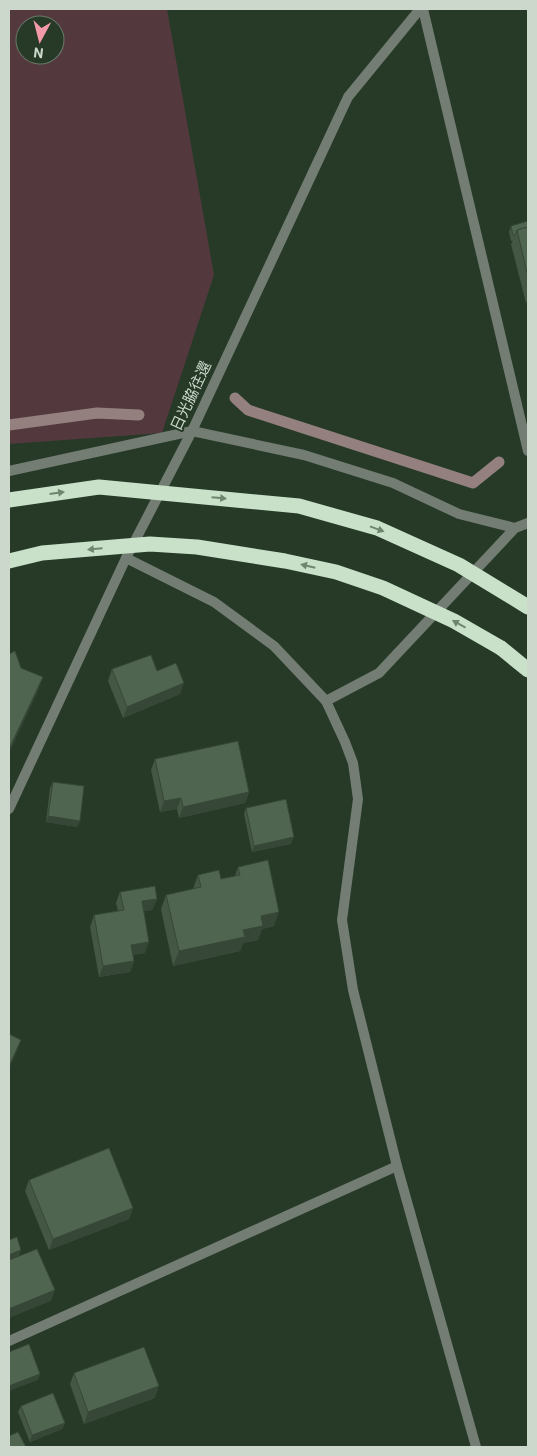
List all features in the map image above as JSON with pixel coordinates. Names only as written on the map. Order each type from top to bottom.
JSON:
[{"type":"highway","points":[[9,500],[99,487],[300,506],[377,528],[458,565],[528,607]]},
{"type":"highway","points":[[9,561],[42,553],[150,544],[198,547],[285,560],[336,572],[383,588],[454,621],[501,648],[528,670]]},
{"type":"street","name":"日光脇往還","points":[[9,809],[126,558],[192,431],[348,97],[421,9]]},
{"type":"street","points":[[421,9],[528,451]]},
{"type":"street","points":[[9,470],[192,431],[304,454],[393,483],[459,514],[516,528]]},
{"type":"street","points":[[326,701],[378,674],[516,528],[528,523]]},
{"type":"street","points":[[126,558],[214,602],[274,646],[326,701],[353,763],[358,799],[342,920],[353,990],[397,1166],[476,1447]]},
{"type":"street","points":[[9,1341],[397,1166]]},
{"type":"shaded area","points":[[9,9],[167,9],[214,275],[162,433],[9,444]]},
{"type":"building","points":[[528,221],[528,227],[517,230],[515,235],[513,235],[511,226]]},
{"type":"building","points":[[528,227],[528,277],[517,230]]},
{"type":"building","points":[[15,651],[21,668],[43,677],[9,749],[9,654]]},
{"type":"building","points":[[151,655],[157,671],[176,663],[184,683],[127,707],[112,669]]},
{"type":"building","points":[[238,741],[249,792],[183,807],[181,798],[164,801],[155,759]]},
{"type":"building","points":[[53,782],[84,786],[80,821],[48,816]]},
{"type":"building","points":[[286,799],[294,837],[254,846],[246,808]]},
{"type":"building","points":[[268,860],[279,912],[261,916],[263,926],[243,930],[245,937],[179,951],[166,895],[201,887],[198,875],[219,870],[221,879],[240,875],[238,867]]},
{"type":"building","points":[[155,886],[157,899],[142,901],[149,942],[131,945],[134,961],[103,966],[94,915],[124,910],[120,892]]},
{"type":"building","points":[[9,1034],[21,1040],[9,1066]]},
{"type":"building","points":[[109,1148],[133,1208],[53,1239],[29,1180]]},
{"type":"building","points":[[17,1237],[21,1250],[9,1255],[9,1240]]},
{"type":"building","points":[[37,1249],[55,1290],[9,1309],[9,1260]]},
{"type":"building","points":[[29,1344],[40,1374],[9,1386],[9,1352]]},
{"type":"building","points":[[144,1347],[159,1386],[88,1412],[74,1373]]},
{"type":"building","points":[[53,1393],[65,1423],[32,1435],[21,1406]]},
{"type":"building","points":[[18,1432],[26,1447],[9,1447],[9,1436]]},
{"type":"waterway","points":[[235,398],[248,410],[473,483],[499,462]]},
{"type":"waterway","points":[[9,425],[97,413],[139,415]]}]
